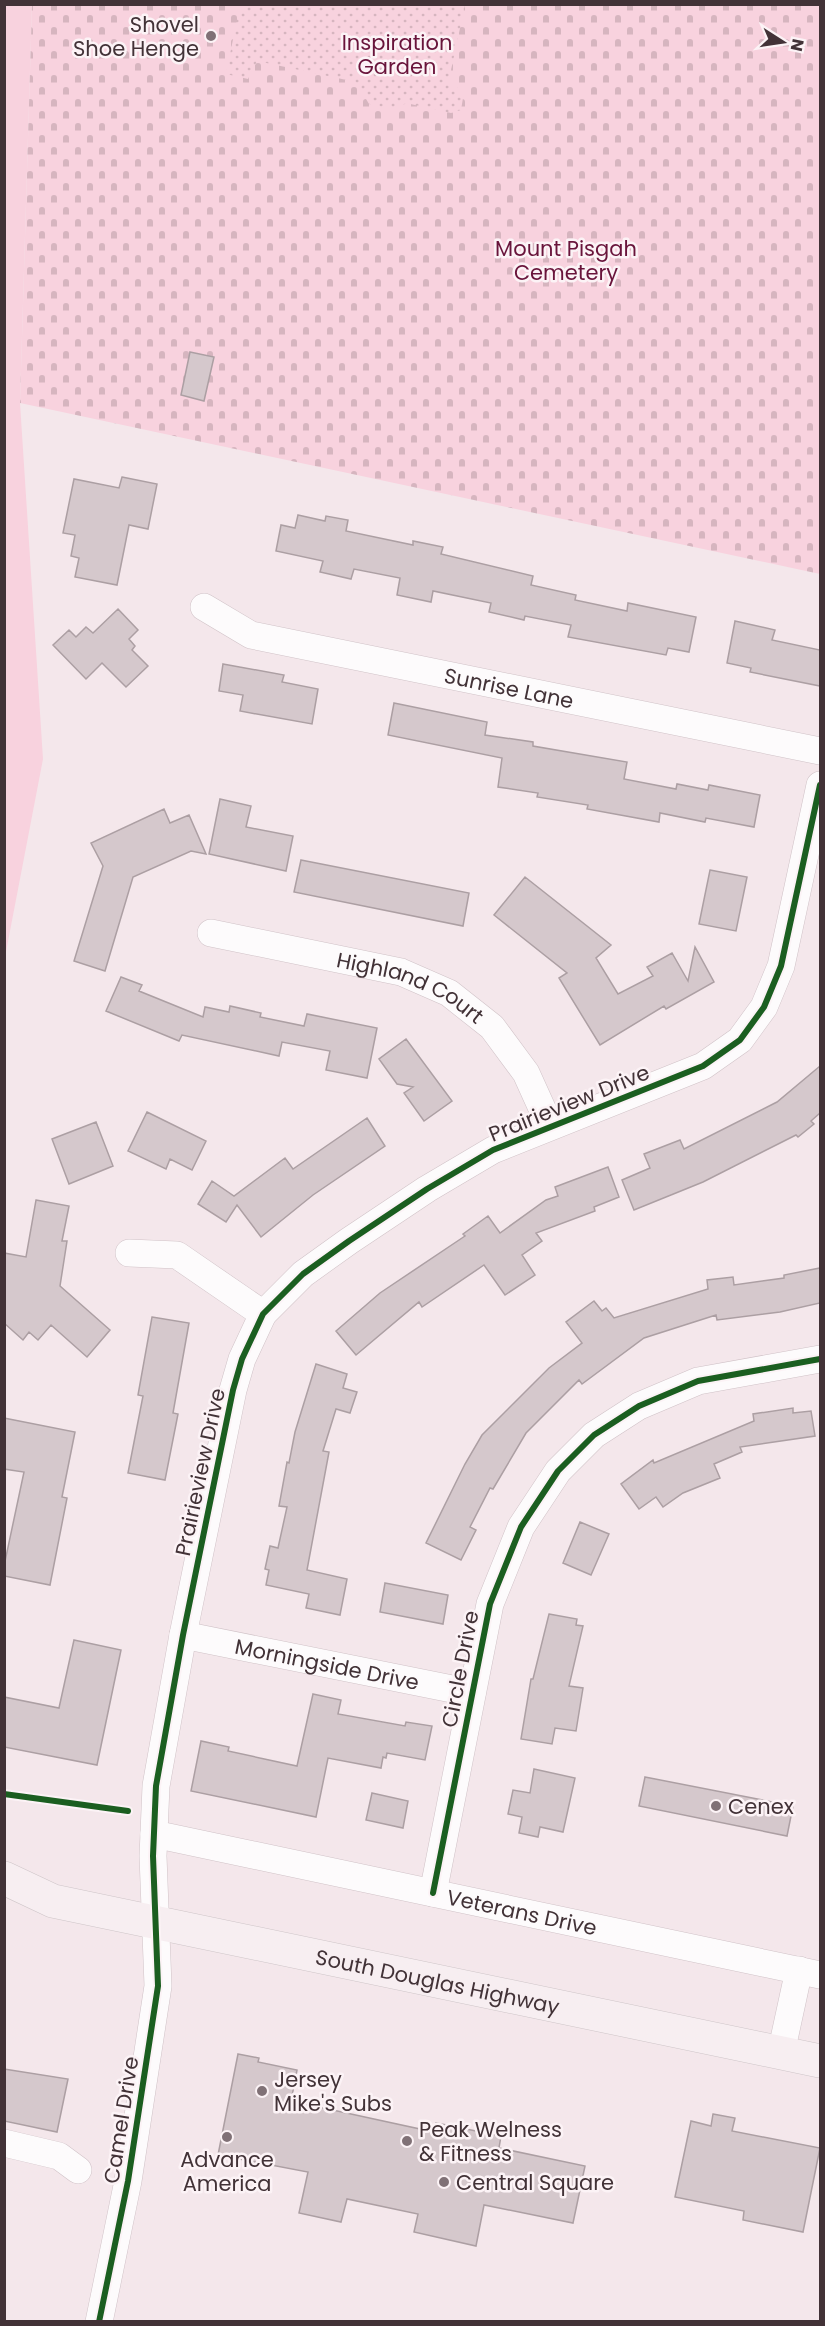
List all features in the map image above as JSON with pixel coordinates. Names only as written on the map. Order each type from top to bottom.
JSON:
[{"type":"main road","name":"South Douglas Highway","points":[[4,1878],[54,1901],[820,2061]]},
{"type":"main road","name":"South Douglas Highway","points":[[4,1904],[54,1901]]},
{"type":"street","name":"Sunrise Lane","points":[[204,607],[251,635],[820,751]]},
{"type":"street","name":"Prairieview Drive","points":[[157,1923],[153,1856],[156,1786],[183,1635],[233,1390],[242,1359],[263,1314],[303,1274],[417,1196],[493,1150],[703,1066],[740,1040],[764,1007],[781,966],[820,785]]},
{"type":"street","name":"Highland Court","points":[[211,933],[401,972],[449,993],[492,1027],[526,1073],[550,1126]]},
{"type":"street","points":[[129,1253],[177,1255],[263,1314]]},
{"type":"street","name":"Circle Drive","points":[[433,1893],[490,1604],[520,1527],[558,1471],[594,1436],[639,1406],[698,1381],[820,1359]]},
{"type":"street","name":"Morningside Drive","points":[[183,1635],[472,1693]]},
{"type":"street","name":"Veterans Drive","points":[[153,1834],[810,1972]]},
{"type":"street","name":"Camel Drive","points":[[99,2322],[128,2181],[144,2084],[158,1986],[157,1923]]},
{"type":"street","points":[[781,2053],[810,1972]]},
{"type":"street","points":[[4,2143],[59,2156],[78,2170]]},
{"type":"green space","points":[[32,4],[20,403],[43,759],[5,957],[4,5]]},
{"type":"green space","name":"Mount Pisgah Cemetery","points":[[32,5],[820,5],[820,574],[20,403]]},
{"type":"green space","name":"Inspiration Garden","points":[[240,5],[465,5],[448,84],[457,87],[463,98],[461,110],[451,113],[406,103],[396,110],[369,104],[356,82],[257,61],[248,79],[226,74]]},
{"type":"building","points":[[190,352],[214,357],[204,401],[181,395]]},
{"type":"building","points":[[122,477],[157,484],[148,529],[129,525],[117,585],[75,577],[79,558],[71,556],[75,535],[63,533],[74,479],[119,488]]},
{"type":"building","points":[[298,515],[325,521],[326,516],[348,520],[346,531],[413,545],[413,541],[443,547],[441,554],[533,576],[531,585],[576,595],[575,600],[627,611],[628,603],[696,617],[689,652],[668,648],[666,655],[568,637],[571,625],[525,616],[524,620],[489,612],[491,603],[433,591],[431,602],[397,595],[400,578],[354,569],[351,579],[320,572],[323,561],[276,551],[281,525],[295,528]]},
{"type":"building","points":[[118,609],[138,630],[129,639],[135,646],[132,650],[148,666],[126,687],[102,663],[86,679],[53,645],[69,630],[76,637],[86,627],[93,633]]},
{"type":"building","points":[[735,621],[775,630],[772,640],[820,650],[820,686],[750,672],[751,668],[727,663]]},
{"type":"building","points":[[223,664],[284,675],[282,682],[318,689],[312,724],[240,711],[243,695],[219,691]]},
{"type":"building","points":[[394,703],[487,722],[485,735],[533,742],[533,746],[627,762],[624,779],[676,789],[677,784],[708,790],[709,785],[760,795],[754,827],[706,818],[705,822],[660,813],[659,822],[587,809],[588,805],[537,797],[538,793],[498,787],[502,758],[388,735]]},
{"type":"building","points":[[220,799],[251,806],[246,827],[293,836],[286,871],[209,854]]},
{"type":"building","points":[[164,809],[170,823],[189,815],[206,854],[191,851],[133,877],[105,971],[74,961],[103,866],[91,843]]},
{"type":"building","points":[[301,860],[469,893],[463,926],[294,892]]},
{"type":"building","points":[[710,870],[747,877],[736,931],[699,924]]},
{"type":"building","points":[[525,877],[611,945],[596,958],[618,994],[653,976],[647,967],[672,953],[688,981],[695,947],[714,982],[666,1009],[664,1006],[600,1045],[559,978],[567,973],[494,915]]},
{"type":"building","points":[[121,977],[142,985],[139,991],[203,1017],[205,1007],[229,1012],[230,1006],[261,1013],[260,1017],[304,1026],[307,1014],[377,1028],[367,1078],[326,1070],[330,1051],[282,1042],[279,1056],[182,1035],[179,1041],[106,1011]]},
{"type":"building","points":[[406,1039],[452,1101],[424,1121],[404,1093],[413,1087],[397,1084],[379,1059]]},
{"type":"building","points":[[820,1066],[820,1113],[811,1121],[814,1124],[798,1137],[796,1135],[703,1182],[634,1210],[622,1180],[650,1168],[644,1154],[680,1140],[684,1149],[777,1102]]},
{"type":"building","points":[[147,1112],[206,1141],[192,1170],[170,1159],[166,1169],[128,1151]]},
{"type":"building","points":[[367,1118],[385,1146],[313,1195],[261,1237],[237,1205],[226,1222],[198,1204],[212,1181],[234,1196],[285,1158],[293,1169]]},
{"type":"building","points":[[96,1122],[113,1166],[69,1184],[52,1139]]},
{"type":"building","points":[[608,1167],[619,1197],[594,1207],[595,1211],[536,1233],[542,1241],[522,1255],[535,1275],[505,1295],[484,1265],[422,1307],[419,1302],[356,1355],[336,1331],[380,1293],[465,1236],[463,1234],[488,1216],[500,1233],[546,1200],[558,1196],[555,1187]]},
{"type":"building","points":[[36,1200],[69,1206],[62,1241],[67,1241],[60,1286],[110,1330],[87,1357],[51,1325],[38,1340],[29,1332],[23,1340],[4,1323],[4,1253],[26,1257]]},
{"type":"building","points":[[820,1268],[820,1303],[780,1312],[717,1320],[716,1315],[644,1338],[582,1384],[579,1380],[526,1433],[493,1489],[490,1488],[470,1527],[476,1530],[461,1560],[426,1543],[482,1435],[549,1368],[582,1343],[566,1322],[594,1301],[602,1311],[606,1308],[614,1318],[708,1289],[707,1280],[733,1277],[734,1285],[784,1278],[784,1275]]},
{"type":"building","points":[[152,1317],[189,1323],[173,1413],[178,1414],[165,1480],[128,1473],[143,1396],[138,1395]]},
{"type":"building","points":[[316,1364],[347,1374],[343,1388],[357,1392],[350,1413],[336,1409],[323,1451],[329,1452],[307,1570],[347,1579],[340,1615],[306,1608],[309,1594],[266,1585],[269,1570],[265,1569],[270,1546],[278,1548],[287,1507],[279,1506],[287,1462],[289,1463],[295,1432]]},
{"type":"building","points":[[793,1408],[793,1413],[811,1411],[815,1436],[740,1447],[742,1452],[714,1464],[720,1478],[683,1493],[663,1507],[656,1497],[639,1509],[621,1484],[653,1460],[654,1463],[754,1421],[753,1414]]},
{"type":"building","points":[[4,1418],[75,1432],[62,1497],[67,1498],[50,1585],[4,1576],[4,1566],[24,1472],[4,1469]]},
{"type":"building","points":[[580,1522],[609,1534],[591,1575],[563,1563]]},
{"type":"building","points":[[385,1583],[448,1595],[443,1624],[380,1612]]},
{"type":"building","points":[[549,1614],[577,1619],[576,1625],[583,1626],[569,1686],[583,1688],[576,1731],[555,1728],[552,1744],[521,1739],[531,1679],[533,1679]]},
{"type":"building","points":[[74,1640],[121,1650],[97,1765],[4,1747],[4,1697],[59,1708]]},
{"type":"building","points":[[313,1694],[341,1700],[338,1714],[405,1726],[406,1722],[432,1726],[425,1760],[387,1753],[386,1758],[383,1757],[381,1768],[328,1758],[316,1817],[191,1791],[201,1741],[229,1747],[228,1751],[297,1766]]},
{"type":"building","points":[[534,1769],[575,1778],[563,1832],[540,1827],[538,1837],[519,1833],[522,1817],[508,1814],[513,1790],[530,1793]]},
{"type":"building","name":"Cenex","points":[[645,1777],[793,1806],[787,1836],[639,1806]]},
{"type":"building","points":[[372,1793],[408,1801],[403,1828],[366,1820]]},
{"type":"building","name":"Central Square","points":[[238,2054],[259,2058],[258,2062],[297,2070],[291,2101],[434,2132],[436,2123],[501,2136],[499,2148],[585,2166],[573,2223],[484,2205],[476,2246],[414,2232],[418,2214],[347,2199],[341,2222],[299,2213],[308,2172],[218,2155]]},
{"type":"building","points":[[4,2069],[68,2079],[57,2132],[4,2121]]},
{"type":"building","points":[[713,2114],[735,2118],[732,2131],[820,2148],[803,2232],[743,2220],[744,2211],[675,2197],[691,2121],[711,2126]]},
{"type":"cycle path","points":[[99,2322],[128,2181],[158,1986],[153,1856],[156,1786],[183,1635],[233,1390],[242,1359],[263,1314],[303,1274],[349,1241],[427,1189],[493,1150],[703,1066],[740,1040],[764,1007],[781,966],[820,785]]},
{"type":"cycle path","points":[[433,1893],[490,1604],[521,1527],[558,1471],[594,1435],[639,1406],[698,1381],[820,1359]]},
{"type":"cycle path","points":[[4,1794],[128,1811]]},
{"type":"place","name":"Shovel Shoe Henge","points":[[211,36]]},
{"type":"place","name":"Cenex","points":[[716,1806]]},
{"type":"place","name":"Jersey Mike's Subs","points":[[262,2091]]},
{"type":"place","name":"Advance America","points":[[227,2137]]},
{"type":"place","name":"Peak Welness & Fitness","points":[[407,2141]]},
{"type":"place","name":"Central Square","points":[[444,2182]]}]
